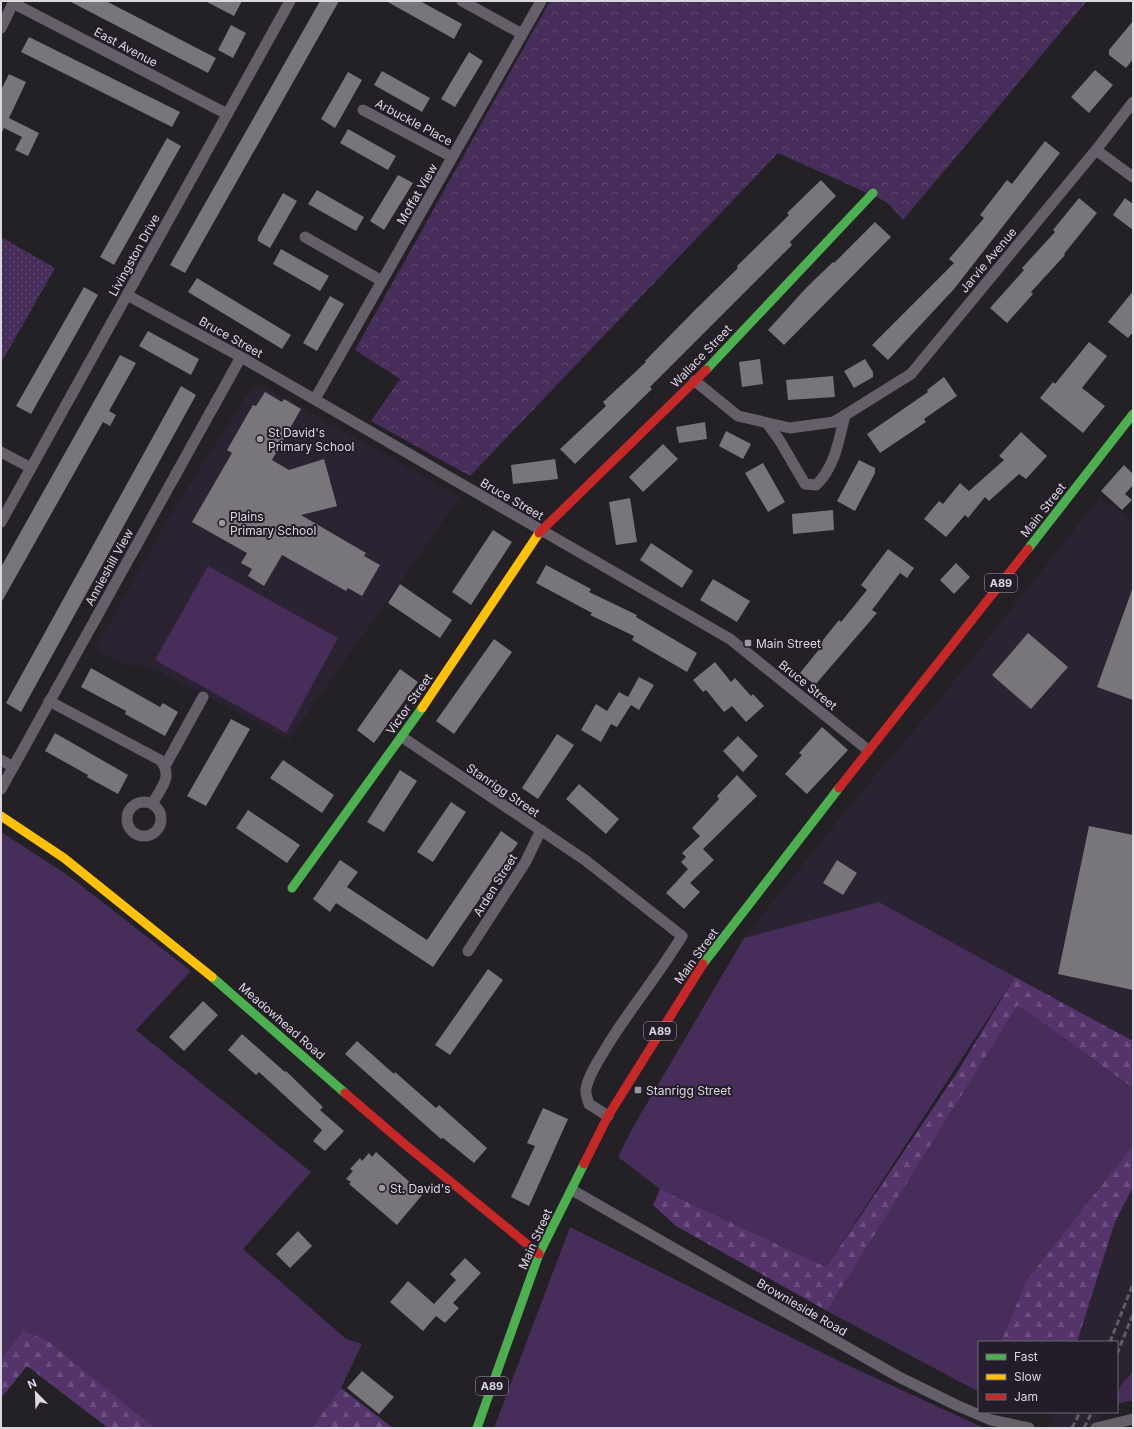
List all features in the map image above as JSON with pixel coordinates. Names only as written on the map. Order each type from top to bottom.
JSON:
[{"type":"street","points":[[462,1],[522,34]]},
{"type":"street","name":"Moffat View","points":[[315,399],[541,1]]},
{"type":"street","points":[[1,28],[13,2]]},
{"type":"street","name":"East Avenue","points":[[13,2],[227,114]]},
{"type":"street","name":"Livingston Drive","points":[[1,522],[288,2]]},
{"type":"street","name":"Jarvie Avenue","points":[[694,381],[738,416],[790,428],[834,422],[911,374],[1096,150],[1133,102]]},
{"type":"street","name":"Arbuckle Place","points":[[363,110],[452,157]]},
{"type":"street","points":[[1096,150],[1133,177]]},
{"type":"street","name":"Wallace Street","points":[[541,530],[694,381],[873,193]]},
{"type":"street","points":[[305,237],[382,281]]},
{"type":"street","name":"Bruce Street","points":[[127,295],[315,399],[730,639],[868,750]]},
{"type":"street","name":"Annieshill View","points":[[1,789],[241,357]]},
{"type":"street","name":"Main Street","points":[[477,1428],[539,1254],[608,1116],[699,969],[868,750],[1133,414]]},
{"type":"street","points":[[767,423],[780,441],[805,484],[816,485],[825,477],[836,451],[845,415]]},
{"type":"street","points":[[1,452],[31,468]]},
{"type":"street","name":"Victor Street","points":[[292,888],[402,737],[493,604],[541,530]]},
{"type":"street","points":[[152,804],[167,778],[166,766],[203,697]]},
{"type":"street","points":[[50,702],[160,760],[166,766]]},
{"type":"street","name":"Stanrigg Street","points":[[402,737],[585,860],[682,936],[666,963],[626,1016],[598,1061],[590,1079],[586,1091],[589,1104],[608,1116]]},
{"type":"street","points":[[1,760],[13,767]]},
{"type":"street","name":"Meadowhead Road","points":[[1,816],[64,858],[196,963],[402,1142],[539,1254]]},
{"type":"street","name":"Arden Street","points":[[468,951],[525,863],[540,830]]},
{"type":"street","name":"Brownieside Road","points":[[572,1190],[899,1377],[956,1405],[992,1420],[1029,1428]]},
{"type":"street","points":[[1096,1428],[1104,1428],[1133,1419]]},
{"type":"shaded area","points":[[262,385],[460,497],[289,740],[147,665],[125,665],[95,649],[166,522],[250,390]]},
{"type":"shaded area","points":[[1100,497],[1133,521],[1133,1041],[879,903],[744,938],[849,807],[936,704]]},
{"type":"shaded area","points":[[1133,1187],[1133,1372],[1121,1383],[1118,1388],[1118,1341],[1077,1341],[1115,1222]]},
{"type":"shaded area","points":[[1055,1413],[1104,1413],[1096,1428],[1049,1428]]},
{"type":"green space","points":[[550,1],[1087,1],[903,220],[887,202],[778,153],[470,476],[371,421],[400,379],[355,350]]},
{"type":"green space","points":[[1,237],[55,268],[1,363]]},
{"type":"green space","points":[[208,566],[338,638],[286,733],[155,660]]},
{"type":"green space","points":[[1,832],[69,876],[191,971],[136,1030],[311,1172],[243,1249],[346,1339],[362,1344],[341,1388],[320,1415],[314,1428],[155,1428],[47,1340],[23,1332],[1,1360]]},
{"type":"green space","points":[[879,902],[1015,977],[826,1267],[660,1189],[618,1157],[632,1129],[744,938]]},
{"type":"green space","points":[[1015,977],[1133,1041],[1133,1088],[1018,1005],[827,1311],[676,1226],[653,1205],[660,1189],[826,1267],[956,1074]]},
{"type":"green space","points":[[1018,1005],[1133,1088],[1133,1145],[1026,1281],[1001,1341],[978,1341],[978,1391],[827,1311]]},
{"type":"green space","points":[[1133,1145],[1133,1187],[1115,1222],[1077,1341],[1001,1341],[1026,1281]]},
{"type":"green space","points":[[570,1227],[843,1363],[984,1428],[494,1428]]},
{"type":"green space","points":[[23,1331],[47,1340],[155,1428],[108,1428],[27,1366],[1,1398],[1,1360]]},
{"type":"green space","points":[[1133,1372],[1133,1400],[1118,1404],[1119,1389]]},
{"type":"green space","points":[[341,1388],[393,1428],[314,1428],[320,1415]]},
{"type":"building","points":[[69,1],[106,1],[216,58],[208,73]]},
{"type":"building","points":[[205,1],[242,1],[234,16]]},
{"type":"building","points":[[320,1],[339,1],[185,273],[170,265]]},
{"type":"building","points":[[386,1],[420,1],[462,24],[454,39]]},
{"type":"building","points":[[1133,21],[1133,59],[1126,68],[1109,55],[1109,50]]},
{"type":"building","points":[[231,25],[246,33],[233,58],[218,50]]},
{"type":"building","points":[[29,37],[180,112],[172,127],[21,52]]},
{"type":"building","points":[[469,52],[483,61],[455,107],[441,99]]},
{"type":"building","points":[[1095,70],[1113,85],[1089,113],[1071,97]]},
{"type":"building","points":[[382,71],[430,98],[422,112],[374,85]]},
{"type":"building","points":[[348,72],[362,80],[335,128],[321,119]]},
{"type":"building","points":[[9,74],[26,82],[9,118],[39,133],[28,156],[15,150],[22,137],[4,128],[1,134],[1,90]]},
{"type":"building","points":[[348,129],[396,156],[388,170],[340,143]]},
{"type":"building","points":[[167,138],[181,146],[114,265],[100,257]]},
{"type":"building","points":[[1045,141],[1060,153],[954,289],[888,360],[872,345],[954,263],[949,259],[984,218],[980,215],[1007,180],[1012,184]]},
{"type":"building","points":[[398,175],[413,183],[384,230],[370,221]]},
{"type":"building","points":[[821,180],[836,196],[790,242],[792,245],[650,387],[652,389],[575,464],[560,449],[606,406],[603,402],[646,362],[645,361],[738,268],[737,266],[789,215],[787,213]]},
{"type":"building","points":[[317,190],[364,217],[356,231],[308,204]]},
{"type":"building","points":[[283,193],[297,201],[270,248],[258,241],[258,237]]},
{"type":"building","points":[[1079,198],[1097,213],[1064,254],[1065,255],[1031,292],[1033,294],[1007,323],[990,308],[1024,270],[1022,268],[1055,232],[1053,230]]},
{"type":"building","points":[[1125,198],[1133,204],[1133,230],[1113,215]]},
{"type":"building","points":[[875,222],[891,237],[784,345],[768,330],[807,287],[833,262],[834,263]]},
{"type":"building","points":[[281,249],[329,276],[320,291],[273,264]]},
{"type":"building","points":[[197,278],[291,335],[282,349],[188,292]]},
{"type":"building","points":[[84,287],[98,295],[31,414],[16,406]]},
{"type":"building","points":[[1133,291],[1133,332],[1128,338],[1108,322]]},
{"type":"building","points":[[330,296],[344,304],[317,351],[303,343]]},
{"type":"building","points":[[148,331],[199,359],[191,375],[139,346]]},
{"type":"building","points":[[1089,342],[1107,356],[1082,388],[1105,406],[1083,433],[1040,398],[1053,382],[1055,384]]},
{"type":"building","points":[[120,355],[136,363],[109,411],[116,415],[110,426],[103,422],[1,603],[1,567]]},
{"type":"building","points":[[760,359],[763,384],[742,387],[739,362]]},
{"type":"building","points":[[865,359],[873,372],[873,377],[854,388],[844,371]]},
{"type":"building","points":[[833,376],[835,397],[788,400],[786,380]]},
{"type":"building","points":[[944,377],[957,396],[924,419],[926,422],[880,453],[867,434],[928,392],[927,390]]},
{"type":"building","points":[[181,386],[196,395],[21,712],[6,703]]},
{"type":"building","points":[[265,392],[282,402],[284,399],[301,409],[272,460],[289,470],[324,459],[337,506],[301,515],[366,553],[364,556],[380,565],[362,596],[348,588],[346,591],[282,555],[264,586],[248,576],[252,569],[241,563],[247,553],[192,522],[232,453],[227,450],[253,405],[256,406]]},
{"type":"building","points":[[705,422],[707,439],[679,443],[676,427]]},
{"type":"building","points":[[726,431],[751,444],[743,459],[719,446]]},
{"type":"building","points":[[1021,432],[1047,456],[1026,479],[1019,474],[989,501],[985,497],[968,518],[965,515],[946,537],[924,519],[939,501],[943,504],[960,483],[969,491],[1004,460],[999,456]]},
{"type":"building","points":[[663,444],[678,459],[643,492],[629,477]]},
{"type":"building","points":[[555,459],[558,479],[513,484],[511,465]]},
{"type":"building","points":[[859,460],[875,468],[875,473],[855,511],[837,501]]},
{"type":"building","points":[[763,463],[785,502],[768,512],[745,473]]},
{"type":"building","points":[[1124,465],[1133,474],[1133,485],[1125,494],[1132,500],[1122,510],[1101,491]]},
{"type":"building","points":[[630,498],[637,542],[616,545],[609,502]]},
{"type":"building","points":[[833,510],[834,530],[793,534],[792,514]]},
{"type":"building","points":[[493,530],[512,542],[471,605],[452,592]]},
{"type":"building","points":[[651,543],[693,571],[682,588],[640,560]]},
{"type":"building","points":[[888,549],[914,568],[907,578],[900,573],[872,610],[877,613],[815,685],[800,673],[821,647],[819,645],[839,620],[841,622],[867,590],[861,585]]},
{"type":"building","points":[[956,563],[970,577],[954,594],[940,580]]},
{"type":"building","points":[[546,565],[591,589],[589,592],[637,615],[636,617],[697,653],[687,672],[632,640],[634,636],[590,615],[592,613],[536,583]]},
{"type":"building","points":[[713,579],[750,601],[737,622],[700,600]]},
{"type":"building","points":[[400,584],[452,620],[440,638],[388,603]]},
{"type":"building","points":[[1133,590],[1133,700],[1097,687]]},
{"type":"building","points":[[1028,633],[1068,667],[1031,709],[992,675]]},
{"type":"building","points":[[494,639],[512,652],[454,734],[436,721]]},
{"type":"building","points":[[715,662],[731,682],[735,678],[751,696],[753,694],[764,706],[746,722],[732,706],[724,712],[706,690],[703,692],[693,680]]},
{"type":"building","points":[[91,668],[160,707],[163,703],[178,712],[165,736],[125,714],[126,711],[81,687]]},
{"type":"building","points":[[400,669],[418,682],[374,743],[357,730]]},
{"type":"building","points":[[639,677],[654,685],[639,710],[631,705],[617,727],[611,724],[601,742],[581,730],[596,704],[607,711],[619,692],[628,697]]},
{"type":"building","points":[[231,719],[250,729],[206,806],[187,796]]},
{"type":"building","points":[[822,727],[848,750],[807,794],[785,774],[802,755],[799,753]]},
{"type":"building","points":[[55,733],[128,775],[118,794],[45,751]]},
{"type":"building","points":[[557,734],[574,745],[538,799],[522,788]]},
{"type":"building","points":[[738,736],[758,756],[743,772],[723,751]]},
{"type":"building","points":[[283,760],[334,795],[322,813],[270,778]]},
{"type":"building","points":[[400,770],[417,781],[384,832],[367,822]]},
{"type":"building","points":[[737,775],[757,796],[703,849],[714,860],[690,883],[700,892],[684,909],[666,893],[688,869],[681,862],[686,857],[682,853],[700,836],[692,828],[719,799],[717,796]]},
{"type":"building","points":[[579,784],[619,819],[606,834],[566,799]]},
{"type":"building","points":[[451,802],[466,812],[433,862],[417,852]]},
{"type":"building","points":[[248,810],[300,845],[287,863],[236,828]]},
{"type":"building","points":[[1089,826],[1133,835],[1133,990],[1058,974]]},
{"type":"building","points":[[501,831],[518,843],[433,967],[336,903],[330,912],[313,899],[340,860],[358,872],[347,887],[427,940]]},
{"type":"building","points":[[837,860],[857,873],[843,895],[823,883]]},
{"type":"building","points":[[488,969],[503,980],[450,1055],[435,1045]]},
{"type":"building","points":[[203,1001],[218,1015],[184,1051],[169,1037]]},
{"type":"building","points":[[242,1034],[285,1072],[286,1071],[323,1107],[320,1110],[344,1131],[325,1151],[313,1141],[322,1130],[259,1072],[256,1075],[228,1050]]},
{"type":"building","points":[[357,1041],[394,1074],[395,1072],[436,1108],[439,1105],[487,1148],[474,1163],[443,1138],[441,1139],[345,1054]]},
{"type":"building","points":[[543,1108],[568,1119],[529,1206],[511,1197],[535,1146],[527,1143]]},
{"type":"building","name":"St. David's","points":[[376,1152],[423,1194],[397,1225],[349,1184],[351,1182],[346,1179],[353,1171],[350,1169],[360,1158],[362,1161],[369,1153],[372,1157]]},
{"type":"building","points":[[298,1231],[312,1246],[290,1268],[276,1254]]},
{"type":"building","points":[[465,1258],[481,1273],[453,1303],[459,1308],[445,1323],[436,1316],[423,1331],[390,1302],[408,1281],[434,1304],[456,1280],[450,1274]]},
{"type":"building","points":[[362,1371],[394,1397],[379,1414],[347,1388]]},
{"type":"railway","points":[[1110,1341],[1133,1284]]},
{"type":"railway","points":[[1118,1352],[1133,1314]]},
{"type":"railway","points":[[1072,1428],[1080,1413]]},
{"type":"railway","points":[[1084,1428],[1092,1413]]},
{"type":"traffic: fast","points":[[706,370],[873,193]]},
{"type":"traffic: fast","points":[[1028,549],[1133,414]]},
{"type":"traffic: fast","points":[[292,888],[422,708]]},
{"type":"traffic: fast","points":[[703,964],[839,788]]},
{"type":"traffic: fast","points":[[212,977],[345,1093]]},
{"type":"traffic: fast","points":[[477,1428],[539,1254],[584,1164]]},
{"type":"traffic: slow","points":[[422,708],[539,533]]},
{"type":"traffic: slow","points":[[1,816],[64,858],[212,977]]},
{"type":"traffic: jam","points":[[539,533],[706,370]]},
{"type":"traffic: jam","points":[[839,788],[1028,549]]},
{"type":"traffic: jam","points":[[584,1164],[608,1116],[703,964]]},
{"type":"traffic: jam","points":[[345,1093],[402,1142],[539,1254]]},
{"type":"place","name":"St David's Primary School","points":[[260,439]]},
{"type":"place","name":"Plains Primary School","points":[[222,523]]},
{"type":"place","name":"Main Street","points":[[748,643]]},
{"type":"place","name":"Stanrigg Street","points":[[638,1090]]},
{"type":"place","name":"St. David's","points":[[382,1188]]}]
